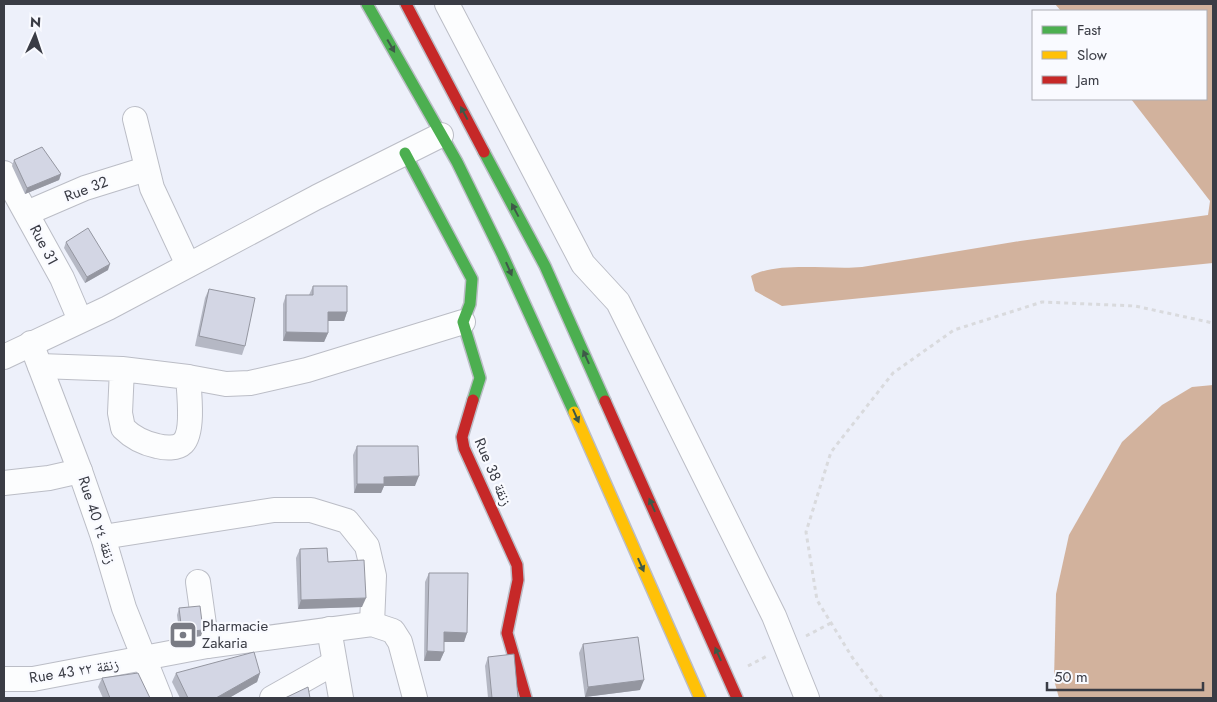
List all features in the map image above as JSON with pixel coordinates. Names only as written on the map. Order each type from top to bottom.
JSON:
[{"type":"main road","points":[[367,4],[442,135],[509,269],[700,698]]},
{"type":"main road","points":[[406,4],[545,266],[737,698]]},
{"type":"main road","points":[[405,152],[472,279],[470,304],[463,322]]},
{"type":"main road","name":"Rue 38 زنقة","points":[[463,322],[480,378],[462,437],[464,448],[517,565],[518,580],[507,633],[526,698]]},
{"type":"street","points":[[446,4],[583,264],[618,302],[774,616],[807,698]]},
{"type":"street","points":[[136,119],[152,188],[188,265]]},
{"type":"street","points":[[4,357],[108,308],[405,152],[442,135]]},
{"type":"street","name":"Rue 32","points":[[27,213],[85,188],[146,168]]},
{"type":"street","name":"Rue 31","points":[[4,172],[62,278],[80,320]]},
{"type":"street","points":[[40,366],[122,369],[188,377],[226,384],[250,383],[307,370],[463,322]]},
{"type":"street","name":"Rue 40 زنقة ٢٤","points":[[31,343],[80,471],[103,537],[124,608],[160,698]]},
{"type":"street","points":[[122,369],[120,413],[123,428],[138,440],[160,447],[172,448],[186,440],[190,406],[188,377]]},
{"type":"street","points":[[4,483],[49,478],[80,471]]},
{"type":"street","points":[[103,537],[274,510],[311,510],[347,521],[367,546],[374,576],[372,624],[393,631],[400,642],[416,698]]},
{"type":"street","points":[[198,582],[207,646]]},
{"type":"street","name":"Rue 43 زنقة ٢٢","points":[[4,680],[33,679],[207,646],[372,624]]},
{"type":"street","points":[[329,629],[341,698]]},
{"type":"street","points":[[272,698],[334,663]]},
{"type":"path","points":[[882,698],[852,657],[817,600],[806,532],[831,452],[893,373],[954,330],[1042,302],[1135,306],[1213,323]]},
{"type":"shaded area","points":[[1055,4],[1213,4],[1213,263],[782,306],[755,291],[751,276],[762,271],[789,267],[862,267],[1020,241],[1208,215],[1210,201],[1132,100],[1207,100],[1207,10],[1060,10]]},
{"type":"shaded area","points":[[1213,385],[1213,698],[1059,698],[1054,680],[1056,594],[1069,535],[1122,442],[1162,405],[1192,387]]},
{"type":"building","points":[[42,147],[61,174],[27,188],[14,160]]},
{"type":"building","points":[[88,228],[110,264],[87,277],[66,242]]},
{"type":"building","points":[[313,286],[347,286],[347,312],[328,312],[328,333],[286,332],[286,295],[313,295]]},
{"type":"building","points":[[209,289],[255,298],[245,346],[199,336]]},
{"type":"building","points":[[357,446],[418,446],[419,476],[384,477],[384,484],[357,484]]},
{"type":"building","points":[[327,548],[328,562],[364,560],[366,598],[301,600],[300,549]]},
{"type":"building","points":[[429,573],[468,573],[467,633],[444,632],[444,652],[427,651]]},
{"type":"building","points":[[200,606],[203,630],[182,632],[179,608]]},
{"type":"building","points":[[638,637],[644,680],[588,687],[583,644]]},
{"type":"building","points":[[254,652],[260,673],[216,698],[188,698],[176,673]]},
{"type":"building","points":[[514,654],[518,698],[492,698],[488,657]]},
{"type":"building","points":[[138,673],[150,698],[110,698],[102,678]]},
{"type":"building","points":[[308,687],[310,698],[285,698]]},
{"type":"traffic: fast","points":[[367,4],[457,162],[502,254],[574,412]]},
{"type":"traffic: fast","points":[[484,152],[545,266],[605,401]]},
{"type":"traffic: fast","points":[[405,153],[472,279],[470,304],[463,322],[480,378],[473,400]]},
{"type":"traffic: slow","points":[[574,412],[700,698]]},
{"type":"traffic: jam","points":[[406,4],[484,152]]},
{"type":"traffic: jam","points":[[473,400],[462,437],[464,448],[517,565],[518,580],[507,633],[526,698]]},
{"type":"traffic: jam","points":[[605,401],[737,698]]},
{"type":"place","name":"Pharmacie Zakaria","points":[[183,635]]}]
